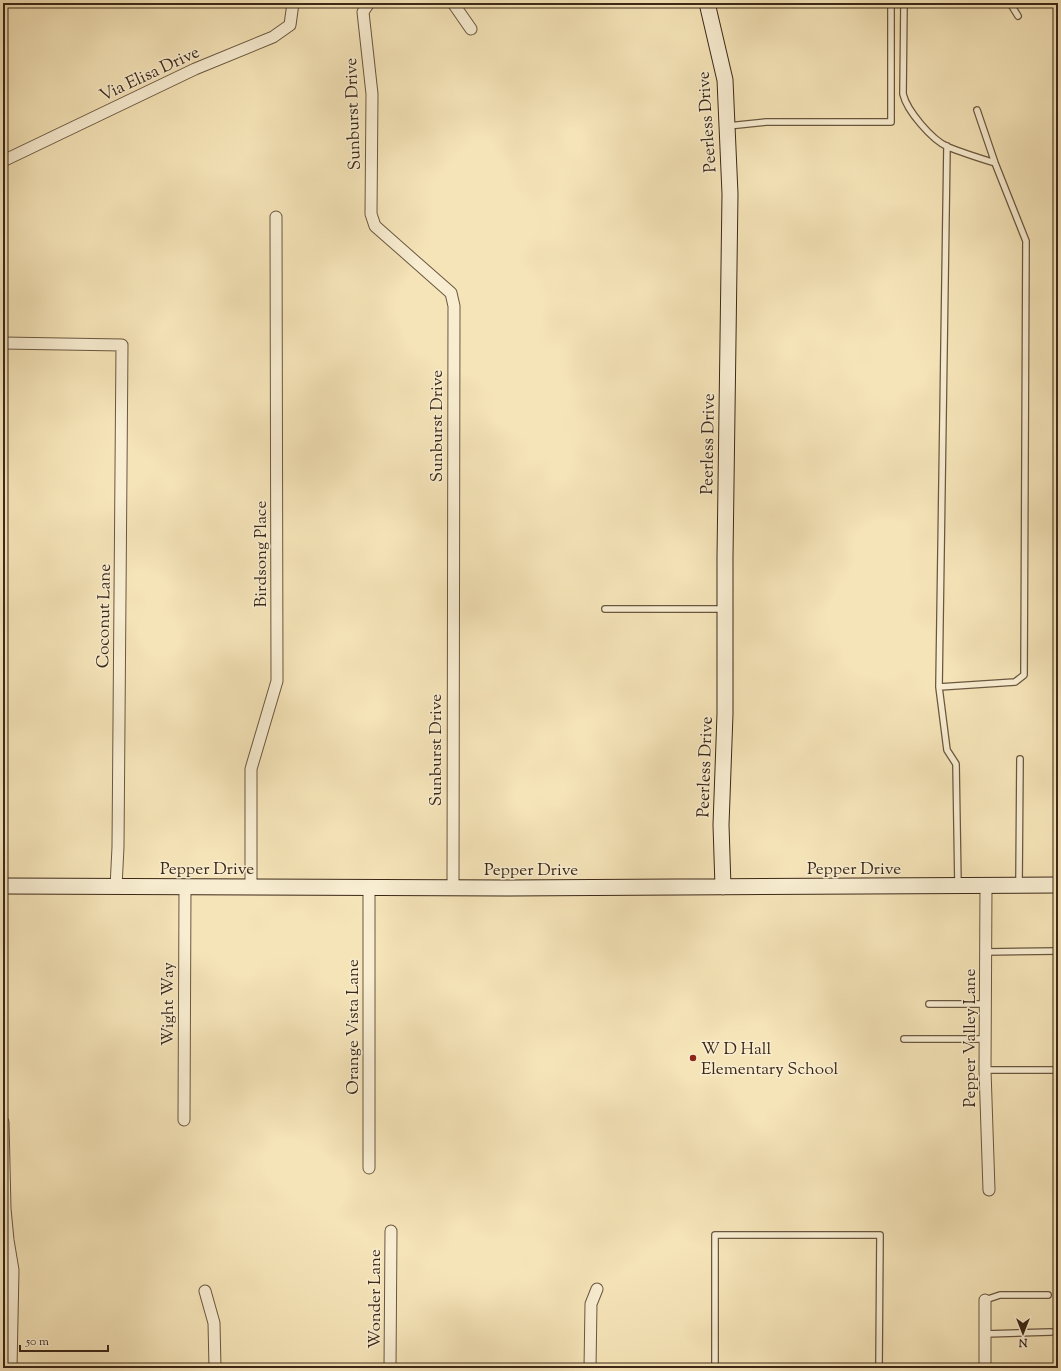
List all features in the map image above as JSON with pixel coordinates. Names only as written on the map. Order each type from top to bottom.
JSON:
[{"type":"street","name":"Via Elisa Drive","points":[[3,162],[195,69],[272,37],[290,25],[293,3]]},
{"type":"street","name":"Sunburst Drive","points":[[369,3],[363,12],[372,94],[371,214],[375,226],[451,293],[454,306],[453,887]]},
{"type":"street","points":[[453,3],[472,29]]},
{"type":"street","name":"Peerless Drive","points":[[707,3],[725,80],[730,194],[725,714],[721,825],[723,887]]},
{"type":"street","name":"Birdsong Place","points":[[251,887],[251,769],[277,681],[276,217]]},
{"type":"street","name":"Coconut Lane","points":[[3,344],[122,345],[118,847],[116,887]]},
{"type":"street","name":"Pepper Drive","points":[[3,886],[508,888],[986,886],[1019,884],[1058,885]]},
{"type":"street","name":"Pepper Valley Lane","points":[[986,886],[985,1070],[990,1190]]},
{"type":"street","name":"Wight Way","points":[[184,1120],[185,887]]},
{"type":"street","name":"Orange Vista Lane","points":[[369,887],[369,1168]]},
{"type":"street","points":[[3,1122],[5,1240],[13,1270],[11,1368]]},
{"type":"street","name":"Wonder Lane","points":[[390,1368],[391,1231]]},
{"type":"street","points":[[590,1368],[591,1304],[597,1289]]},
{"type":"street","points":[[205,1291],[214,1323],[215,1368]]},
{"type":"street","points":[[985,1300],[985,1368]]},
{"type":"lane","points":[[728,126],[766,122],[891,122],[891,3]]},
{"type":"lane","points":[[904,3],[903,94],[905,102],[911,113],[936,139],[947,146],[995,163]]},
{"type":"lane","points":[[1010,3],[1018,16]]},
{"type":"lane","points":[[939,687],[1015,682],[1024,675],[1026,241],[995,163],[977,110]]},
{"type":"lane","points":[[947,146],[939,687],[947,750],[956,764],[958,886]]},
{"type":"lane","points":[[605,609],[725,609]]},
{"type":"lane","points":[[1019,884],[1020,758]]},
{"type":"lane","points":[[986,952],[1058,952]]},
{"type":"lane","points":[[929,1004],[985,1004]]},
{"type":"lane","points":[[904,1040],[985,1039]]},
{"type":"lane","points":[[985,1070],[1058,1070]]},
{"type":"lane","points":[[715,1368],[715,1235],[880,1235],[880,1368]]},
{"type":"lane","points":[[985,1300],[1000,1296],[1048,1295]]},
{"type":"lane","points":[[985,1334],[1051,1332]]},
{"type":"place","name":"W D Hall Elementary School","points":[[693,1058]]}]
